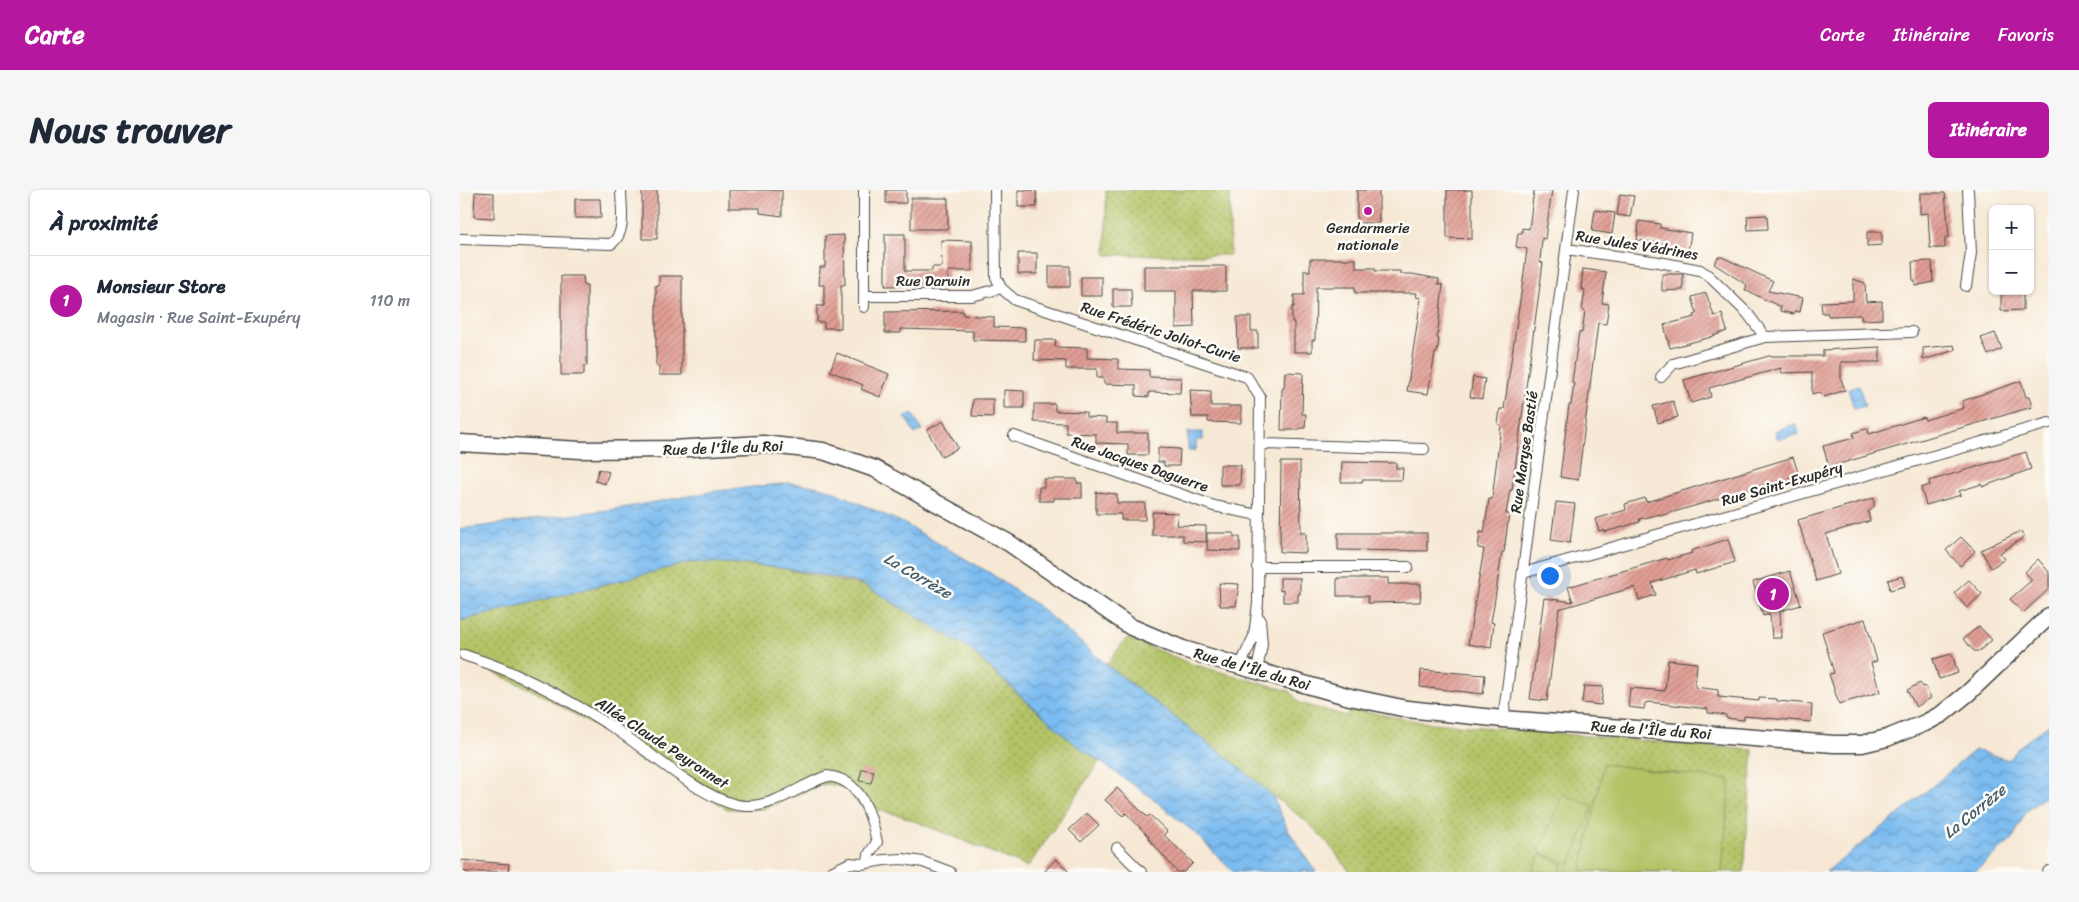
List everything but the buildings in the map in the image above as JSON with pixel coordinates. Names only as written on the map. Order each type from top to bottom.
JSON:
[{"type":"main road","name":"Rue de l'Île du Roi","points":[[460,443],[580,450],[670,449],[763,444],[823,451],[875,469],[1009,543],[1131,626],[1183,649],[1350,697],[1407,709],[1503,719],[1834,744],[1862,744],[1904,732],[1942,714],[2049,616]]},
{"type":"street","points":[[460,238],[611,244],[618,240],[621,233],[621,190]]},
{"type":"street","points":[[864,190],[864,307]]},
{"type":"street","points":[[995,190],[996,277],[1002,288]]},
{"type":"street","name":"Rue Maryse Bastié","points":[[1503,719],[1574,190]]},
{"type":"street","points":[[1966,286],[1971,253],[1968,190]]},
{"type":"street","name":"Rue Jules Védrines","points":[[1566,249],[1659,262],[1700,270],[1709,276],[1748,314],[1765,337]]},
{"type":"street","name":"Rue Darwin","points":[[864,296],[972,296],[1002,288]]},
{"type":"street","name":"Rue Frédéric Joliot-Curie","points":[[1002,288],[1016,300],[1247,377],[1260,397],[1257,567],[1262,645],[1257,670]]},
{"type":"street","points":[[1661,377],[1673,364],[1765,337],[1912,332]]},
{"type":"street","name":"Rue Saint-Exupéry","points":[[1523,573],[2049,423]]},
{"type":"street","name":"Rue Jacques Daguerre","points":[[1014,436],[1214,506],[1258,515]]},
{"type":"street","points":[[1260,444],[1424,449]]},
{"type":"street","points":[[1257,567],[1408,567]]},
{"type":"street","name":"Rue Frédéric Joliot-Curie","points":[[1240,666],[1254,636],[1258,603]]},
{"type":"street","name":"Allée Claude Peyronnet","points":[[464,656],[514,673],[570,702],[613,728],[694,784],[730,804],[747,806],[765,804],[827,776],[843,781],[863,798],[872,821],[877,842],[862,866]]},
{"type":"street","points":[[1116,848],[1141,872]]},
{"type":"street","points":[[831,872],[850,863],[862,866],[903,860],[923,862],[950,872]]},
{"type":"green space","points":[[1106,190],[1230,190],[1230,255],[1106,255]]},
{"type":"green space","points":[[692,562],[716,562],[781,568],[866,586],[968,648],[1030,705],[1099,762],[1028,867],[902,816],[859,805],[845,788],[828,784],[817,786],[764,809],[727,809],[644,755],[538,693],[469,661],[460,659],[460,621]]},
{"type":"green space","points":[[1127,638],[1192,664],[1290,691],[1299,703],[1346,716],[1351,709],[1422,722],[1753,750],[1744,872],[1350,872],[1326,841],[1307,822],[1106,664]]},
{"type":"green space","points":[[1604,764],[1730,780],[1722,872],[1581,871]]},
{"type":"green space","points":[[1563,794],[1593,806],[1570,864],[1539,852]]},
{"type":"green space","points":[[1540,854],[1563,864],[1560,872],[1532,872]]},
{"type":"water","points":[[1859,386],[1865,406],[1854,409],[1848,389]]},
{"type":"water","points":[[912,413],[922,430],[915,434],[905,417]]},
{"type":"water","points":[[1796,424],[1799,434],[1779,439],[1775,436],[1776,430]]},
{"type":"water","points":[[1188,432],[1203,432],[1203,440],[1196,440],[1196,450],[1188,451]]},
{"type":"water","name":"La Corrèze","points":[[790,483],[830,490],[901,522],[990,573],[1038,606],[1108,666],[1234,763],[1272,795],[1288,830],[1316,872],[1233,872],[1195,833],[1148,795],[1072,742],[968,648],[866,586],[854,582],[814,573],[773,567],[733,563],[692,562],[460,621],[460,529],[616,509],[716,491]]},
{"type":"water","name":"La Corrèze","points":[[2049,724],[2049,793],[2026,812],[2012,840],[1974,872],[1826,872],[1903,811],[1975,750],[2009,760],[2020,746]]},
{"type":"place","name":"Gendarmerie nationale","points":[[1368,211]]},
{"type":"place","name":"Monsieur Store","points":[[1773,594]]}]
